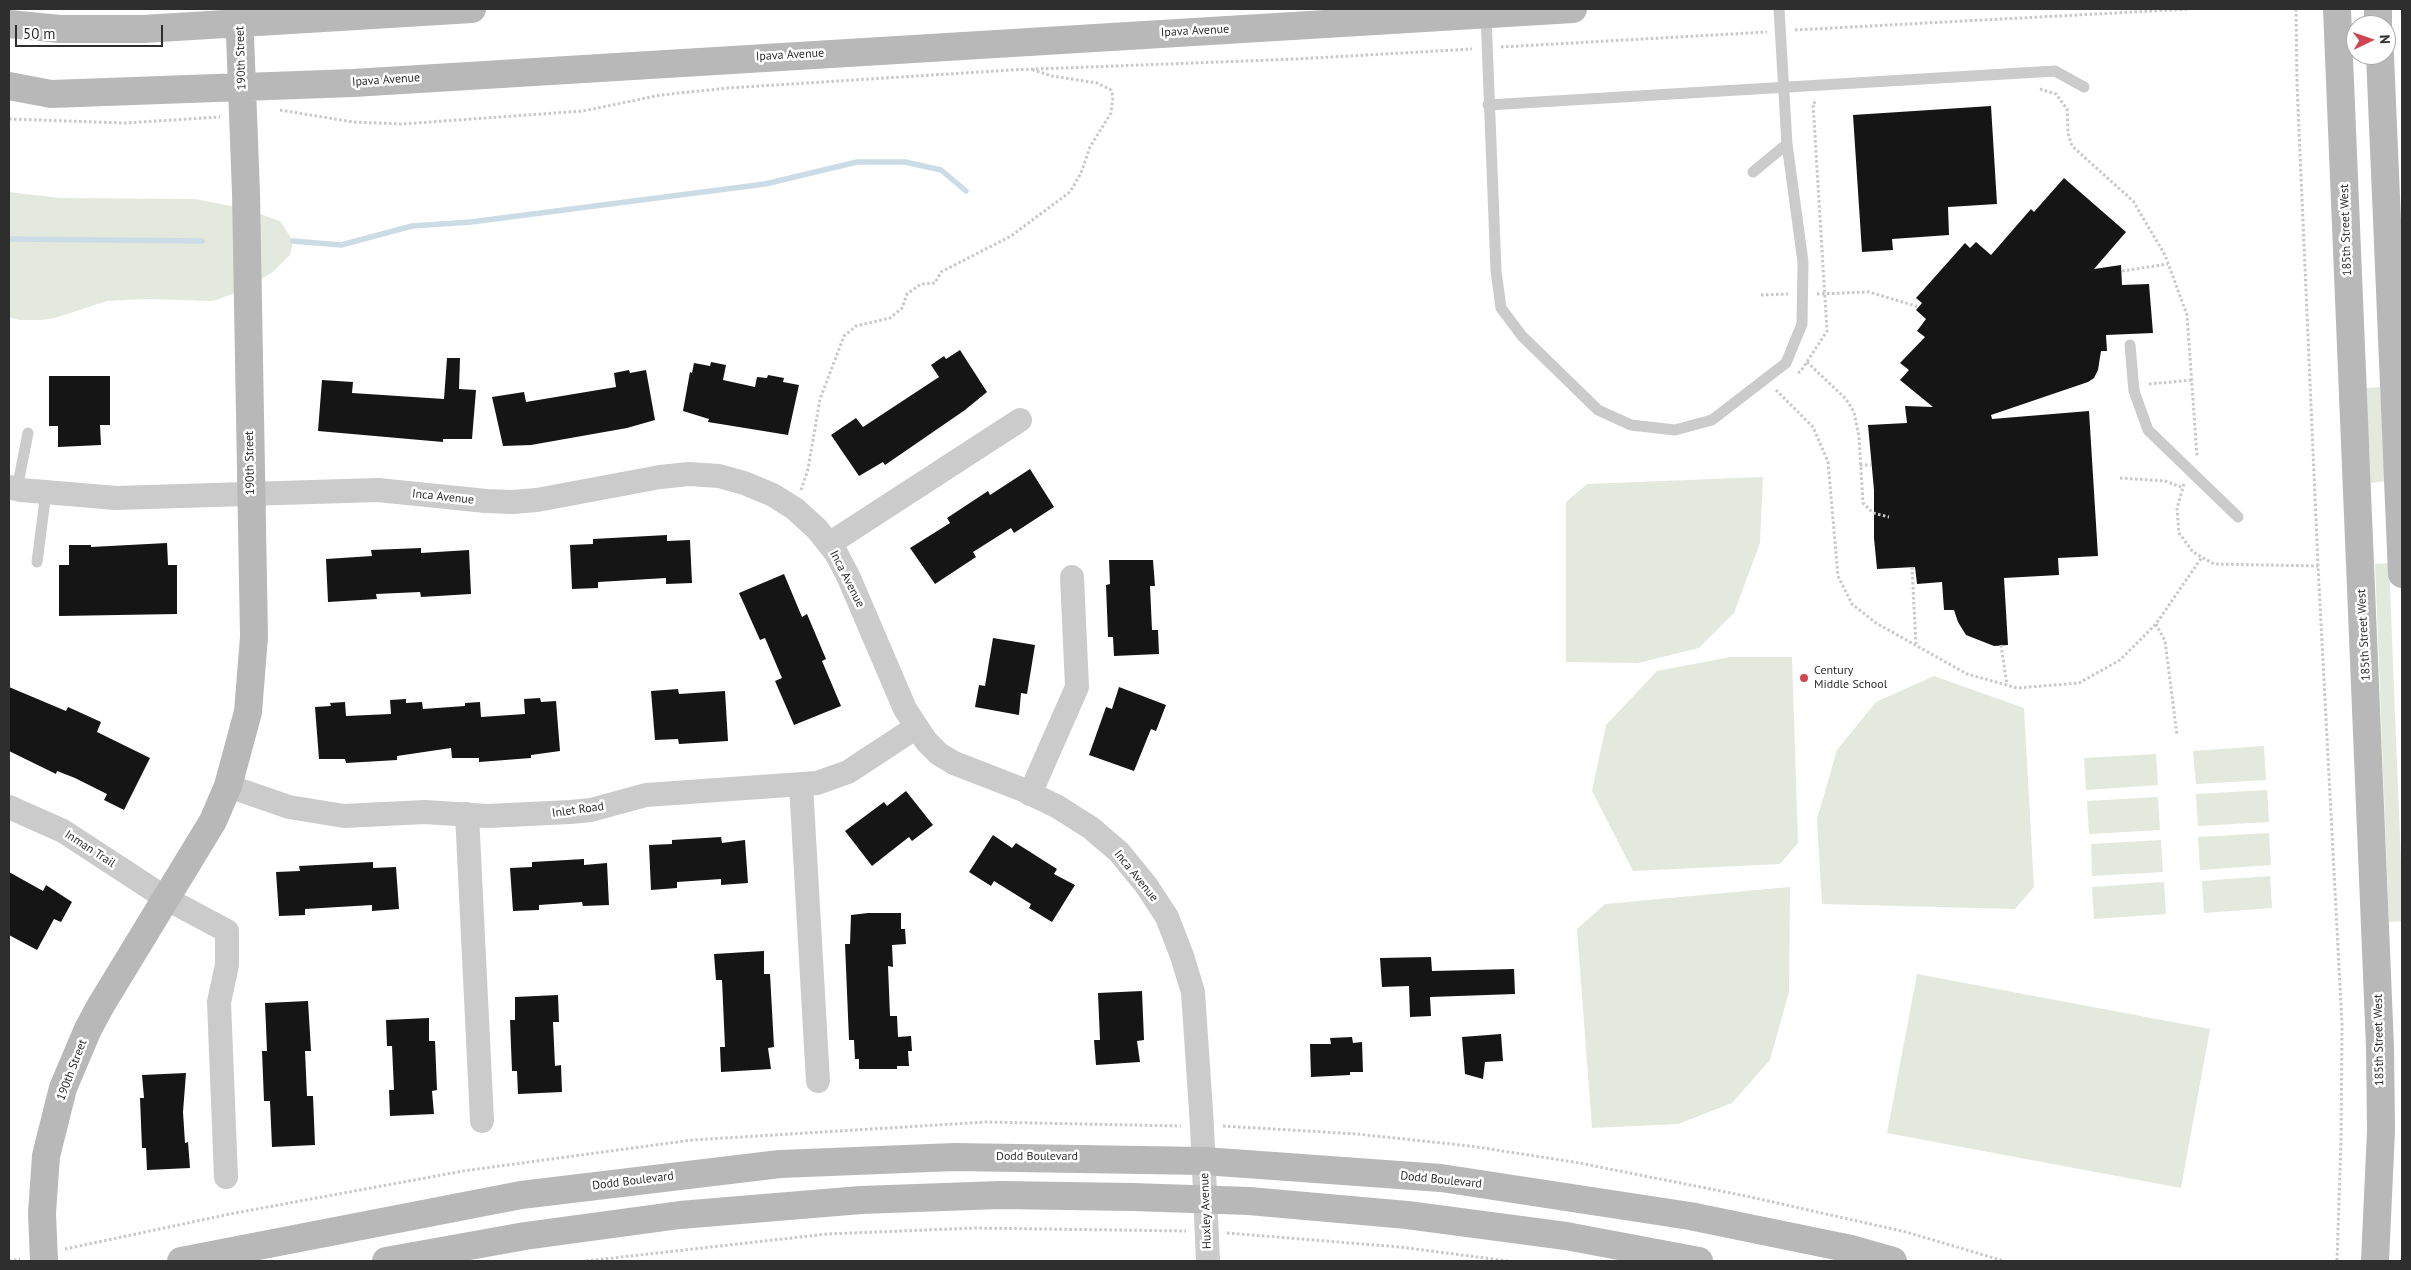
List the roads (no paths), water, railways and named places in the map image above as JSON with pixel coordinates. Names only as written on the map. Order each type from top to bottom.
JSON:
[{"type":"main road","points":[[9,24],[60,29],[143,29],[240,15],[472,9]]},
{"type":"main road","name":"Ipava Avenue","points":[[9,86],[51,94],[242,98],[353,82],[1486,11],[1573,9]]},
{"type":"main road","name":"185th Street West","points":[[2337,9],[2380,1047],[2381,1131],[2375,1261]]},
{"type":"main road","name":"190th Street","points":[[44,1261],[42,1213],[46,1156],[63,1088],[88,1029],[213,821],[228,786],[248,712],[254,637],[246,193],[240,15]]},
{"type":"main road","points":[[2380,65],[2402,574]]},
{"type":"main road","name":"Dodd Boulevard","points":[[181,1261],[521,1195],[780,1164],[955,1157],[1204,1161],[1441,1178],[1690,1216],[1851,1249],[1893,1261]]},
{"type":"main road","points":[[386,1261],[525,1236],[595,1226],[795,1204],[1000,1195],[1249,1201],[1443,1219],[1592,1241],[1699,1261]]},
{"type":"street","points":[[829,544],[1020,420]]},
{"type":"street","name":"Inca Avenue","points":[[13,488],[116,498],[378,490],[512,502],[536,500],[660,477],[689,474],[719,476],[744,483],[773,495],[790,506],[817,529],[829,544],[849,578],[905,709],[915,728],[938,754],[954,763],[1058,807],[1091,828],[1119,852],[1146,885],[1167,917],[1193,992],[1204,1161]]},
{"type":"street","points":[[1030,794],[1078,687],[1072,577]]},
{"type":"street","name":"Inlet Road","points":[[228,786],[281,805],[317,813],[344,816],[425,812],[514,816],[570,812],[591,810],[646,795],[817,783],[848,772],[915,728]]},
{"type":"street","points":[[801,785],[818,1081]]},
{"type":"street","name":"Inman Trail","points":[[9,807],[64,831],[167,899]]},
{"type":"street","points":[[467,814],[482,1121]]},
{"type":"street","points":[[167,899],[227,931],[227,965],[219,1002],[226,1177]]},
{"type":"street","name":"Huxley Avenue","points":[[1204,1161],[1208,1261]]},
{"type":"lane","points":[[1486,11],[1488,105],[1496,271],[1501,308],[1522,336],[1598,410],[1631,425],[1675,430],[1712,420],[1786,363],[1802,324],[1803,262],[1787,144],[1779,9]]},
{"type":"lane","points":[[1488,105],[2055,71],[2084,87]]},
{"type":"lane","points":[[1753,172],[1787,144]]},
{"type":"lane","points":[[2130,345],[2133,385],[2148,430],[2238,517]]},
{"type":"lane","points":[[13,488],[28,432]]},
{"type":"lane","points":[[37,562],[46,492]]},
{"type":"waterway","points":[[293,241],[341,245],[412,226],[471,222],[765,184],[857,162],[905,162],[941,170],[966,191]]},
{"type":"waterway","points":[[9,239],[202,241]]},
{"type":"place","name":"Century Middle School","points":[[1804,678]]}]
